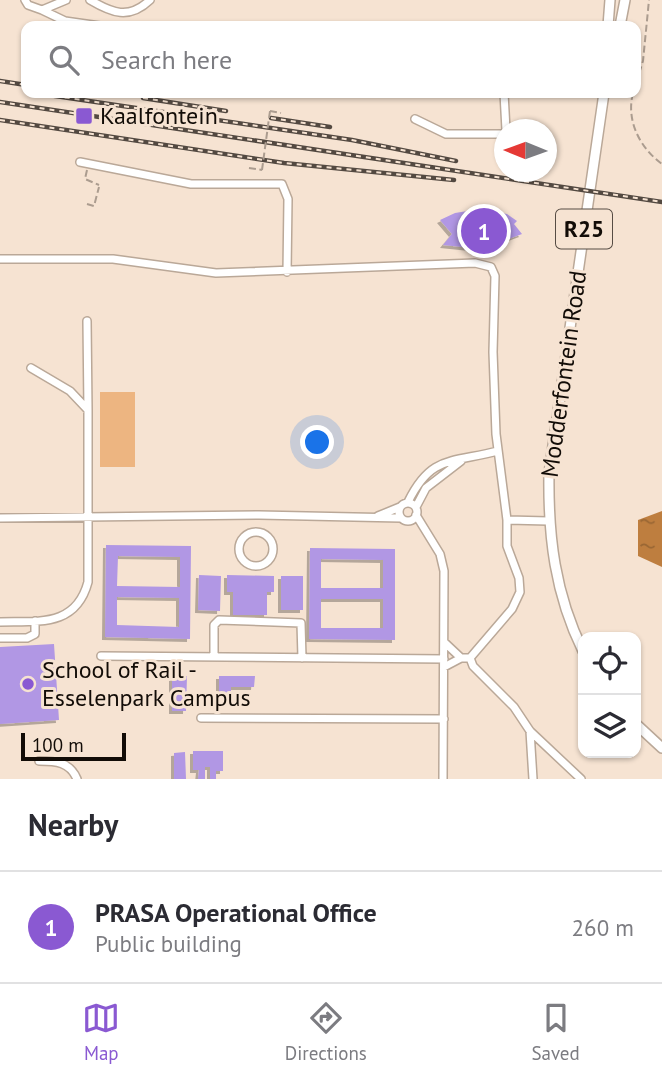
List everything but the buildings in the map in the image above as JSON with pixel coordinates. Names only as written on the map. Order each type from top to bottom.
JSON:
[{"type":"main road","points":[[608,21],[610,0]]},
{"type":"main road","points":[[621,21],[625,0]]},
{"type":"main road","name":"Modderfontein Road","points":[[578,638],[559,589],[548,520],[548,473],[603,98]]},
{"type":"main road","points":[[641,729],[662,748]]},
{"type":"street","points":[[25,0],[28,5],[65,21]]},
{"type":"street","points":[[42,10],[66,0]]},
{"type":"street","points":[[89,0],[122,14],[135,11],[150,0]]},
{"type":"street","points":[[504,98],[505,119]]},
{"type":"street","points":[[415,119],[446,134],[494,132]]},
{"type":"street","points":[[84,163],[146,178],[191,184],[282,184],[288,200],[287,272]]},
{"type":"street","points":[[0,259],[113,259],[197,273],[287,272],[475,263],[491,267],[495,276],[493,352],[498,451],[508,550],[519,578],[520,592],[512,609],[470,658],[444,663],[302,657],[101,656]]},
{"type":"street","points":[[0,622],[60,617],[75,610],[83,600],[88,582],[87,321]]},
{"type":"street","points":[[31,368],[70,391],[88,410]]},
{"type":"street","points":[[377,516],[404,504],[427,471],[498,451]]},
{"type":"street","points":[[443,779],[444,571],[440,554],[416,515],[416,506],[434,481],[461,460]]},
{"type":"street","points":[[427,471],[434,481]]},
{"type":"street","points":[[404,504],[416,506]]},
{"type":"street","points":[[404,504],[405,520]]},
{"type":"street","points":[[0,519],[88,515],[377,516],[405,520],[427,536]]},
{"type":"street","points":[[258,531],[259,515]]},
{"type":"street","points":[[405,520],[416,515]]},
{"type":"street","points":[[507,520],[548,520]]},
{"type":"street","points":[[258,531],[269,537],[274,548],[266,563],[254,566],[241,556],[240,544],[246,534],[258,531]]},
{"type":"street","points":[[214,656],[214,625],[219,620],[302,624],[302,657]]},
{"type":"street","points":[[0,638],[27,638],[35,634],[35,621]]},
{"type":"street","points":[[444,642],[461,658]]},
{"type":"street","points":[[470,658],[473,666],[519,713],[530,731],[581,779]]},
{"type":"street","points":[[201,718],[444,719]]},
{"type":"street","points":[[530,731],[533,779]]},
{"type":"street","points":[[39,761],[60,762],[74,772],[77,779]]},
{"type":"path","points":[[641,67],[649,0]]},
{"type":"path","points":[[632,98],[629,115],[631,122],[648,152],[662,164]]},
{"type":"path","points":[[248,168],[262,170],[270,111],[281,113]]},
{"type":"path","points":[[84,163],[85,179],[99,185],[94,206],[87,204]]},
{"type":"shaded area","points":[[100,392],[135,392],[135,467],[100,467]]},
{"type":"water","points":[[662,511],[662,567],[638,556],[638,520]]},
{"type":"railway","points":[[0,81],[21,84]]},
{"type":"railway","points":[[69,98],[352,140],[456,161]]},
{"type":"railway","points":[[143,98],[226,111]]},
{"type":"railway","points":[[0,102],[662,202]]},
{"type":"railway","points":[[271,118],[330,127]]},
{"type":"railway","points":[[0,120],[284,163],[454,180]]},
{"type":"place","name":"Kaalfontein","points":[[84,116]]},
{"type":"place","name":"PRASA Operational Office","points":[[484,231]]},
{"type":"place","name":"School of Rail - Esselenpark Campus","points":[[28,684]]}]
